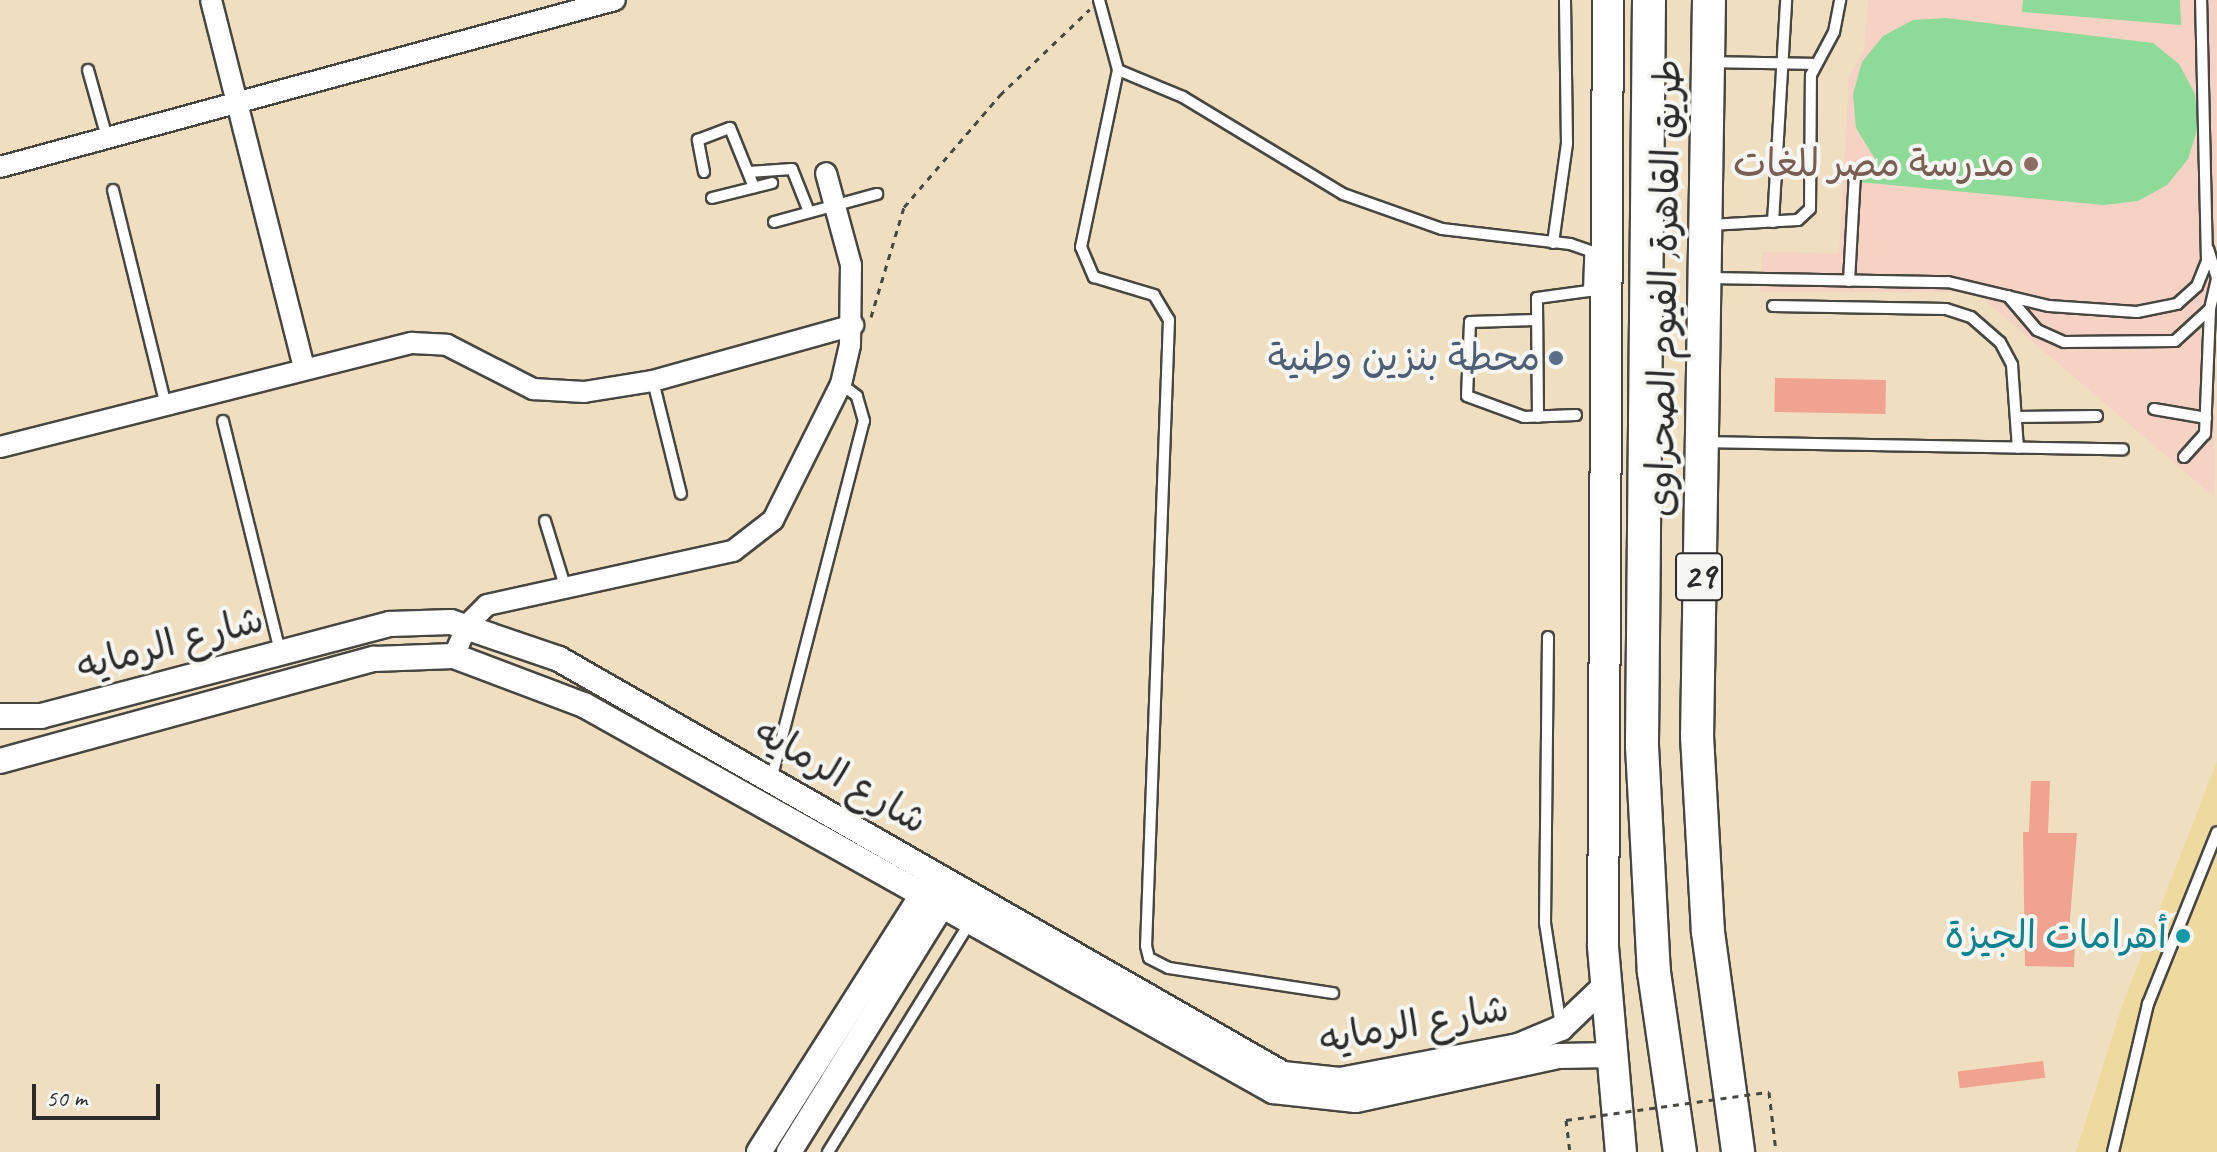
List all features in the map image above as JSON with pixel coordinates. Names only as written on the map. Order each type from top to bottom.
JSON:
[{"type":"highway","name":"طريق القاهرة, الفيوم الصحراوى","points":[[1649,0],[1642,746],[1654,972],[1680,1152]]},
{"type":"highway","name":"طريق القاهرة, الفيوم الصحراوى","points":[[1709,0],[1701,442],[1700,830],[1738,1152]]},
{"type":"main road","points":[[1608,0],[1598,255],[1606,985],[1621,1152]]},
{"type":"street","points":[[211,0],[304,367]]},
{"type":"street","points":[[0,167],[109,143],[586,4],[615,0]]},
{"type":"street","points":[[454,656],[467,625],[487,605],[733,551],[755,539],[782,508],[841,384],[853,325],[851,265],[826,173]]},
{"type":"street","points":[[0,447],[166,406],[304,367],[430,342],[548,392],[653,381],[853,325]]},
{"type":"street","name":"شارع الرمايه","points":[[0,718],[41,716],[390,624],[467,625],[559,659],[772,776],[977,909],[1239,1054],[1293,1076],[1359,1078],[1518,1046],[1561,1028],[1606,985]]},
{"type":"street","name":"شارع الرمايه","points":[[0,761],[374,659],[454,656],[563,695],[940,887]]},
{"type":"street","points":[[0,718],[0,752]]},
{"type":"street","points":[[759,1152],[940,887]]},
{"type":"street","points":[[789,1152],[940,887]]},
{"type":"street","name":"شارع الرمايه","points":[[977,909],[1235,1075],[1294,1097],[1356,1100],[1547,1058],[1612,1055]]},
{"type":"lane","points":[[1553,243],[1567,144],[1565,0]]},
{"type":"lane","points":[[1773,222],[1786,0]]},
{"type":"lane","points":[[1704,226],[1798,220],[1813,201],[1815,64],[1834,32],[1840,0]]},
{"type":"lane","points":[[1704,278],[1948,282],[2063,308],[2164,310],[2197,286],[2207,247],[2201,0]]},
{"type":"lane","points":[[1100,2],[1118,70],[1081,247],[1094,277],[1154,295],[1169,320],[1146,946],[1149,958],[1169,968],[1333,993]]},
{"type":"lane","points":[[1708,62],[1815,64]]},
{"type":"lane","points":[[88,70],[109,143]]},
{"type":"lane","points":[[1118,70],[1183,97],[1366,204],[1472,236],[1553,243],[1598,255],[1589,291],[1543,292],[1536,320],[1538,417]]},
{"type":"lane","points":[[704,172],[698,140],[726,127],[737,133],[754,187]]},
{"type":"lane","points":[[749,172],[792,169],[809,212]]},
{"type":"lane","points":[[1849,281],[1855,172]]},
{"type":"lane","points":[[712,198],[772,183]]},
{"type":"lane","points":[[113,190],[166,406]]},
{"type":"lane","points":[[774,222],[877,194]]},
{"type":"lane","points":[[2184,457],[2202,442],[2206,418],[2210,309],[2217,278],[2207,247]]},
{"type":"lane","points":[[2008,296],[2037,330],[2079,344],[2175,341],[2210,309]]},
{"type":"lane","points":[[1773,306],[1946,309],[1971,317],[2007,353],[2017,417],[2018,448]]},
{"type":"lane","points":[[1536,320],[1470,322],[1464,386],[1474,403],[1538,417],[1576,415]]},
{"type":"lane","points":[[653,381],[681,494]]},
{"type":"lane","points":[[772,776],[864,421],[857,396],[841,384]]},
{"type":"lane","points":[[2154,409],[2206,418]]},
{"type":"lane","points":[[2017,417],[2097,416]]},
{"type":"lane","points":[[223,421],[280,651]]},
{"type":"lane","points":[[1701,442],[2123,449]]},
{"type":"lane","points":[[545,521],[565,586]]},
{"type":"lane","points":[[1548,637],[1545,923],[1561,1028]]},
{"type":"lane","points":[[2113,1152],[2148,1004],[2217,832]]},
{"type":"lane","points":[[828,1152],[977,909]]},
{"type":"path","points":[[853,325],[872,316],[904,207],[1000,95],[1072,21],[1100,2]]},
{"type":"path","points":[[1570,1152],[1566,1120],[1769,1092],[1776,1152]]},
{"type":"shaded area","name":"مدرسة مصر للغات","points":[[1868,0],[2217,0],[2214,497],[1975,292],[1760,292],[1762,252],[1839,253],[1849,76],[1864,50]]},
{"type":"green space","points":[[2023,0],[2180,0],[2181,25],[2022,12]]},
{"type":"green space","points":[[1946,18],[2153,43],[2179,64],[2195,94],[2198,127],[2188,159],[2167,185],[2138,201],[2104,205],[1859,182],[1861,162],[1877,162],[1856,128],[1853,94],[1862,62],[1883,36],[1913,20]]},
{"type":"sand","name":"أهرامات الجيزة","points":[[2217,761],[2217,1152],[2076,1152],[2121,1009]]},
{"type":"building","points":[[1775,378],[1886,380],[1885,414],[1774,412]]},
{"type":"building","points":[[2031,781],[2050,781],[2048,833],[2077,833],[2068,943],[2075,943],[2074,967],[2025,966],[2023,832],[2029,832]]},
{"type":"building","points":[[2043,1061],[2045,1078],[1960,1088],[1958,1071]]},
{"type":"place","name":"مدرسة مصر للغات","points":[[2031,164]]},
{"type":"place","name":"محطة بنزين وطنية","points":[[1556,358]]},
{"type":"place","name":"أهرامات الجيزة","points":[[2183,936]]}]
